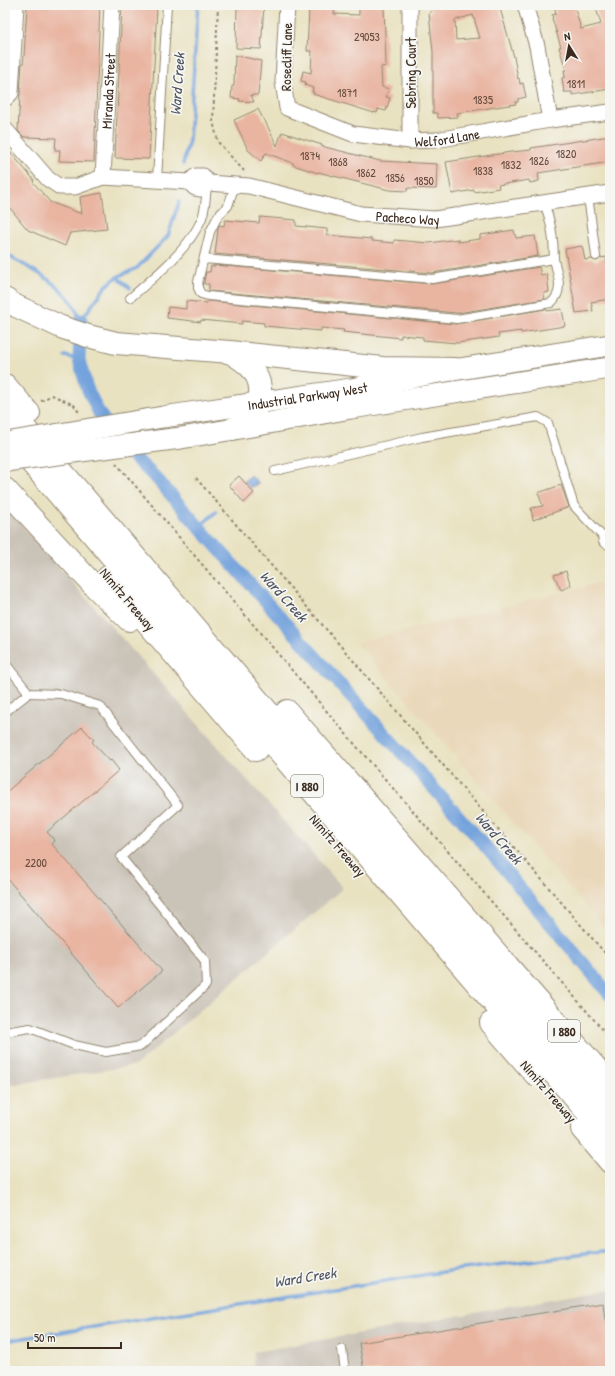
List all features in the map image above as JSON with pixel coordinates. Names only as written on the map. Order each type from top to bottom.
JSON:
[{"type":"highway","points":[[5,299],[16,306],[61,327],[116,343],[230,352],[384,368],[455,370]]},
{"type":"highway","points":[[230,352],[248,365],[255,374],[261,393],[254,413],[247,421],[232,429]]},
{"type":"highway","name":"I 880","points":[[5,385],[610,1084]]},
{"type":"highway","name":"I 880","points":[[5,405],[610,1111]]},
{"type":"highway","name":"I 880","points":[[5,432],[610,1139]]},
{"type":"highway","name":"Nimitz Freeway","points":[[5,456],[610,1162]]},
{"type":"highway","points":[[5,489],[96,588],[207,692]]},
{"type":"main road","name":"Industrial Parkway West","points":[[5,443],[258,402],[351,389],[455,370],[610,345]]},
{"type":"main road","name":"Industrial Parkway West","points":[[5,461],[181,438],[351,408],[610,368]]},
{"type":"street","points":[[5,99],[11,93],[16,5]]},
{"type":"street","name":"Miranda Street","points":[[103,177],[112,5]]},
{"type":"street","name":"Rosecliff Lane","points":[[287,5],[282,82],[287,108]]},
{"type":"street","name":"Sebring Court","points":[[410,5],[410,141]]},
{"type":"street","points":[[525,5],[537,46],[550,120]]},
{"type":"street","name":"Welford Lane","points":[[287,108],[353,134],[410,141],[436,140],[550,120],[610,112]]},
{"type":"street","points":[[5,129],[48,180],[60,187],[75,187],[103,177]]},
{"type":"street","name":"Pacheco Way","points":[[103,177],[189,182],[196,176],[203,176],[208,183],[242,185],[361,214],[436,219],[610,193]]},
{"type":"lane","points":[[157,180],[167,5]]},
{"type":"lane","points":[[130,298],[161,272],[186,244],[204,212],[208,183]]},
{"type":"lane","points":[[242,185],[228,206],[218,216],[210,232],[198,288],[201,294],[208,296],[457,319],[552,303],[557,298],[560,289],[554,258],[554,247],[549,215],[544,203]]},
{"type":"lane","points":[[588,196],[596,256]]},
{"type":"lane","points":[[204,259],[432,279],[554,258]]},
{"type":"lane","points":[[275,471],[422,437],[538,417],[548,423],[574,506],[608,541]]},
{"type":"lane","points":[[5,662],[29,693]]},
{"type":"lane","points":[[5,712],[29,693],[61,694],[100,706],[178,805],[121,857],[205,962],[206,985],[140,1046],[106,1052],[74,1045],[30,1028],[5,1032]]},
{"type":"lane","points":[[342,1349],[345,1371]]},
{"type":"path","points":[[218,5],[213,121],[218,142],[245,172],[242,185]]},
{"type":"path","points":[[26,410],[52,395],[74,405],[83,418]]},
{"type":"path","points":[[114,460],[357,747],[610,1038]]},
{"type":"path","points":[[196,478],[610,959]]},
{"type":"shaded area","points":[[5,512],[10,512],[343,888],[136,1065],[5,1086]]},
{"type":"shaded area","points":[[610,580],[610,934],[357,643]]},
{"type":"shaded area","points":[[610,1289],[610,1371],[219,1371],[253,1366],[254,1352]]},
{"type":"water","points":[[250,475],[259,483],[250,488],[244,481]]},
{"type":"building","points":[[27,5],[100,5],[94,162],[59,161],[60,150],[55,150],[56,138],[24,137],[18,131]]},
{"type":"building","points":[[122,5],[146,5],[146,7],[157,7],[149,159],[115,158]]},
{"type":"building","points":[[237,5],[264,5],[261,49],[236,48]]},
{"type":"building","points":[[311,5],[335,5],[334,14],[359,15],[359,5],[384,5],[386,66],[381,67],[382,87],[389,89],[386,97],[390,98],[386,111],[378,109],[377,113],[374,113],[313,94],[313,88],[305,85],[306,82],[301,81],[303,71],[311,73],[312,51],[307,51],[309,8],[311,8]]},
{"type":"building","points":[[430,5],[499,5],[514,57],[518,79],[519,78],[520,84],[523,83],[526,97],[518,99],[518,102],[515,102],[516,104],[457,113],[458,117],[438,118],[437,113],[433,113],[433,52],[429,13],[432,11]],"holes":[[[473,15],[480,38],[456,40],[455,20]]]},
{"type":"building","points":[[554,5],[574,5],[581,29],[601,24],[595,5],[610,5],[610,89],[572,95],[572,92],[564,92],[562,78],[565,77],[564,70],[566,70],[552,18],[552,15],[556,14]]},
{"type":"building","points":[[235,55],[261,61],[258,95],[251,95],[254,102],[239,101],[240,99],[231,98],[232,86],[234,86]]},
{"type":"building","points":[[258,109],[277,146],[282,132],[322,145],[321,146],[380,161],[437,164],[436,189],[408,188],[407,191],[389,190],[318,173],[293,165],[293,163],[266,153],[261,161],[248,150],[234,120]]},
{"type":"building","points":[[610,136],[610,162],[538,173],[539,181],[530,183],[529,180],[498,185],[499,188],[452,194],[446,162],[531,150],[531,148]]},
{"type":"building","points":[[5,146],[34,180],[33,182],[50,202],[82,214],[80,197],[102,193],[107,229],[70,233],[65,246],[28,230],[5,202]]},
{"type":"building","points":[[260,217],[296,220],[296,226],[327,229],[327,235],[372,239],[372,241],[394,243],[394,240],[429,243],[458,239],[458,242],[480,239],[480,235],[514,230],[516,238],[535,236],[538,256],[432,273],[215,254],[219,225],[224,226],[225,220],[259,223]]},
{"type":"building","points":[[582,246],[585,260],[591,259],[597,261],[606,257],[609,274],[610,273],[610,299],[591,302],[593,311],[576,313],[565,249]]},
{"type":"building","points":[[214,265],[432,284],[539,267],[541,275],[547,274],[549,292],[544,293],[545,299],[457,313],[209,291],[209,284],[204,284],[204,281],[206,272],[210,272],[211,266],[214,267]]},
{"type":"building","points":[[186,301],[207,303],[208,301],[456,324],[546,309],[547,311],[562,309],[565,326],[521,333],[521,331],[498,334],[499,337],[457,343],[423,340],[423,337],[401,335],[401,338],[343,332],[344,330],[321,328],[321,331],[264,326],[264,323],[242,321],[242,324],[201,320],[201,322],[167,318],[168,307],[186,309]]},
{"type":"building","points":[[239,476],[254,493],[244,503],[229,485]]},
{"type":"building","points":[[561,485],[569,507],[533,520],[531,508],[543,506],[538,493]]},
{"type":"building","points":[[566,571],[571,586],[561,590],[554,575]]},
{"type":"building","points":[[82,727],[94,740],[92,742],[119,770],[47,832],[55,841],[52,844],[162,971],[118,1008],[5,876],[5,793]]},
{"type":"building","points":[[603,1303],[605,1320],[610,1320],[610,1371],[364,1371],[359,1343]]},
{"type":"waterway","name":"Ward Creek","points":[[183,164],[189,140],[198,5]]},
{"type":"waterway","name":"Ward Creek","points":[[5,254],[50,281],[66,295],[81,320],[106,286],[117,277],[137,268],[168,236],[179,202]]},
{"type":"waterway","points":[[117,277],[130,288]]},
{"type":"waterway","name":"Ward Creek","points":[[81,320],[79,360],[87,388],[99,413],[116,437],[157,479],[480,840],[610,995]]},
{"type":"waterway","points":[[65,356],[79,360]]},
{"type":"waterway","points":[[199,527],[216,512]]},
{"type":"waterway","name":"Ward Creek","points":[[5,1341],[455,1270],[610,1251]]}]
